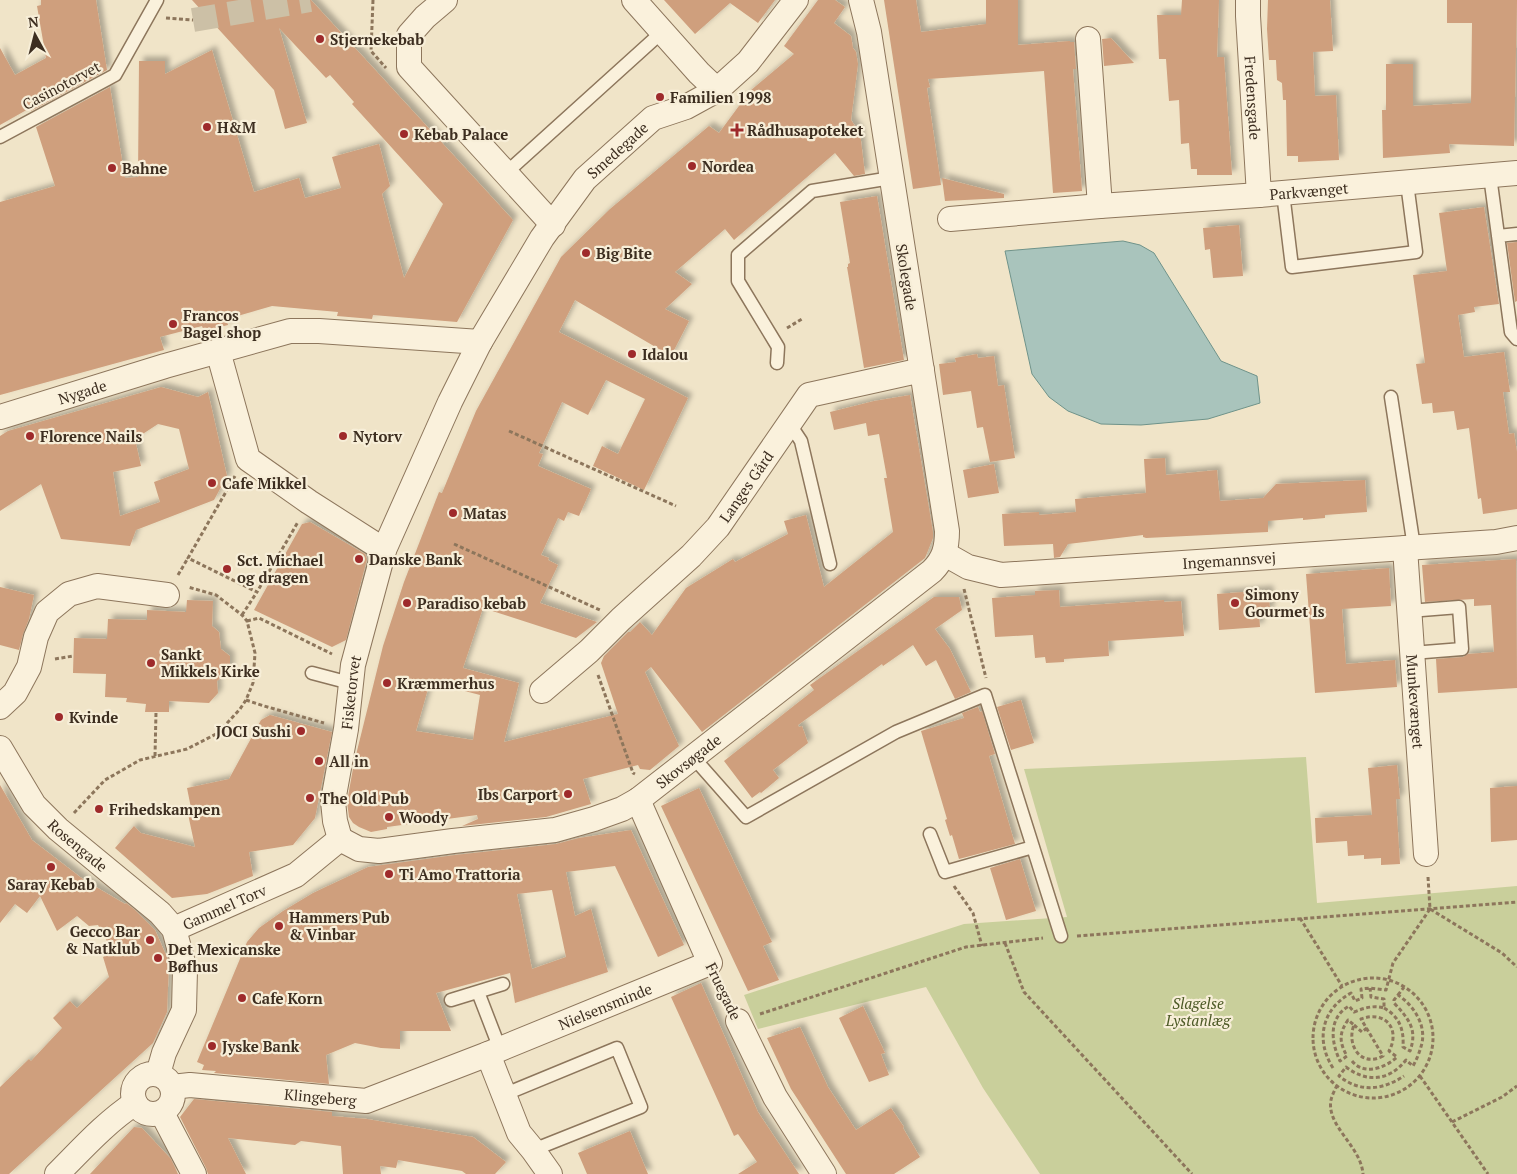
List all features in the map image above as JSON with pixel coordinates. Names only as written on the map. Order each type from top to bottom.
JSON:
[{"type":"street","points":[[445,0],[408,34],[409,66],[553,225]]},
{"type":"street","points":[[634,0],[699,73],[717,90]]},
{"type":"street","name":"Smedegade","points":[[480,342],[542,238],[586,179],[654,118],[686,107],[717,90],[748,62],[796,0]]},
{"type":"street","name":"Skolegade","points":[[861,0],[869,32],[948,531],[945,554]]},
{"type":"street","name":"Fredensgade","points":[[1248,0],[1258,195]]},
{"type":"street","points":[[1088,39],[1100,206]]},
{"type":"street","name":"Parkvænget","points":[[950,219],[1517,174]]},
{"type":"street","points":[[290,331],[319,331],[480,342],[450,402],[384,550],[309,502],[248,459],[218,351],[290,331]]},
{"type":"street","name":"Nygade","points":[[0,417],[218,351]]},
{"type":"street","name":"Langes Gård","points":[[542,691],[691,556],[718,527],[809,395],[922,370]]},
{"type":"street","name":"Ingemannsvej","points":[[945,554],[968,567],[1001,576],[1496,542],[1517,538]]},
{"type":"street","name":"Munkevænget","points":[[1409,548],[1409,611],[1426,854]]},
{"type":"street","name":"Fisketorvet","points":[[340,839],[335,821],[334,801],[346,728],[351,674],[384,550]]},
{"type":"street","name":"Skovsøgade","points":[[340,839],[358,849],[379,851],[555,830],[622,809],[657,786],[932,571],[945,554]]},
{"type":"street","points":[[0,707],[15,693],[29,667],[36,638],[47,612],[69,594],[97,586],[170,589]]},
{"type":"street","name":"Rosengade","points":[[0,748],[34,805],[58,829],[160,913],[174,929]]},
{"type":"street","name":"Fruegade","points":[[638,800],[710,963]]},
{"type":"street","name":"Gammel Torv","points":[[165,1080],[164,1053],[184,1010],[185,970],[174,929],[296,875],[340,839]]},
{"type":"street","name":"Nielsensminde","points":[[494,1051],[710,963]]},
{"type":"street","name":"Fruegade","points":[[738,1020],[775,1097],[824,1174]]},
{"type":"street","points":[[494,1051],[503,1095],[519,1134],[550,1174]]},
{"type":"street","name":"Klingeberg","points":[[165,1080],[190,1085],[366,1101],[494,1051]]},
{"type":"street","points":[[150,1074],[165,1080],[174,1097],[170,1106],[162,1113],[154,1115],[146,1114],[140,1110],[133,1096],[133,1088],[137,1082],[143,1076],[150,1074]]},
{"type":"street","points":[[57,1174],[118,1114],[135,1103]]},
{"type":"street","points":[[162,1113],[194,1174]]},
{"type":"lane","name":"Casinotorvet","points":[[0,137],[115,75],[157,0]]},
{"type":"lane","points":[[506,173],[662,32]]},
{"type":"lane","points":[[1490,176],[1511,332],[1517,339]]},
{"type":"lane","points":[[777,363],[778,347],[738,281],[738,255],[812,191],[891,178]]},
{"type":"lane","points":[[1283,193],[1292,266],[1416,252],[1407,183]]},
{"type":"lane","points":[[1498,236],[1517,234]]},
{"type":"lane","points":[[1391,396],[1409,548]]},
{"type":"lane","points":[[789,424],[801,441],[830,564]]},
{"type":"lane","points":[[1409,611],[1459,607],[1462,649],[1412,653]]},
{"type":"lane","points":[[312,673],[351,674]]},
{"type":"lane","points":[[693,757],[746,817],[896,732],[986,695],[1061,936]]},
{"type":"lane","points":[[930,834],[946,872],[1033,847]]},
{"type":"lane","points":[[451,1000],[503,984]]},
{"type":"lane","points":[[478,992],[494,1051]]},
{"type":"lane","points":[[503,1095],[617,1048],[641,1107],[533,1150]]},
{"type":"path","points":[[373,0],[371,51],[388,70]]},
{"type":"path","points":[[148,17],[193,20]]},
{"type":"path","points":[[510,431],[676,506]]},
{"type":"path","points":[[58,829],[105,780],[140,760],[187,749],[218,733],[246,700],[253,683],[255,653],[246,621],[242,615],[216,595],[170,589],[231,482],[248,459]]},
{"type":"path","points":[[242,615],[309,502]]},
{"type":"path","points":[[454,544],[621,619]]},
{"type":"path","points":[[188,558],[257,592]]},
{"type":"path","points":[[968,567],[963,592],[988,686],[986,695]]},
{"type":"path","points":[[246,621],[259,618],[351,674]]},
{"type":"path","points":[[589,650],[633,773],[657,786]]},
{"type":"path","points":[[246,700],[346,728]]},
{"type":"path","points":[[155,756],[156,712]]},
{"type":"path","points":[[1333,1068],[1325,1053],[1323,1030],[1327,1017],[1334,1005],[1351,993],[1355,1001],[1362,998],[1361,989],[1386,990],[1393,963],[1430,909],[1426,854]]},
{"type":"path","points":[[946,872],[973,913],[982,946]]},
{"type":"path","points":[[738,1020],[966,947],[1061,936],[1087,936],[1517,902]]},
{"type":"path","points":[[1430,909],[1502,953],[1517,967]]},
{"type":"path","points":[[1300,918],[1342,986]]},
{"type":"path","points":[[1005,943],[1024,992],[1192,1174]]},
{"type":"path","name":"Fruegade","points":[[710,963],[738,1020]]},
{"type":"path","points":[[1365,978],[1389,980],[1410,990],[1426,1008],[1433,1032],[1431,1055],[1420,1076],[1402,1091],[1380,1098],[1357,1096],[1336,1085],[1321,1068],[1314,1046],[1315,1023],[1325,1002],[1342,986],[1365,978]]},
{"type":"path","points":[[1367,1028],[1362,1032],[1348,1020],[1342,1030],[1341,1044],[1347,1056],[1340,1061],[1335,1052],[1333,1027],[1343,1009],[1349,1006],[1354,1012],[1368,1007],[1384,1008],[1391,1012],[1401,1024],[1404,1038],[1403,1048],[1410,1051],[1412,1030],[1405,1013],[1394,1003],[1394,1000],[1404,987]]},
{"type":"path","points":[[1370,988],[1371,997],[1384,999],[1384,1008]]},
{"type":"path","points":[[1398,995],[1412,1008],[1421,1026],[1423,1042],[1413,1066],[1406,1060],[1400,1067],[1385,1076],[1367,1078],[1346,1068],[1339,1076],[1352,1084],[1366,1088],[1388,1085],[1404,1076]]},
{"type":"path","points":[[1352,1061],[1360,1067],[1375,1069],[1390,1063],[1396,1057],[1390,1051],[1394,1043],[1394,1037],[1389,1023],[1377,1016],[1361,1018],[1383,1056],[1373,1060],[1357,1052],[1352,1046],[1350,1038],[1354,1025]]},
{"type":"path","points":[[1420,1076],[1488,1174]]},
{"type":"path","points":[[1336,1085],[1330,1101],[1333,1120],[1354,1148],[1362,1166],[1363,1174]]},
{"type":"path","points":[[1452,1122],[1502,1097],[1517,1086]]},
{"type":"green space","name":"Slagelse Lystanlæg","points":[[1306,757],[1317,903],[1517,886],[1517,1174],[1040,1174],[983,1088],[926,987],[758,1029],[744,995],[964,924],[1067,917],[1024,769]]},
{"type":"water","points":[[1123,241],[1140,245],[1154,253],[1221,361],[1257,376],[1260,403],[1208,419],[1141,425],[1101,424],[1068,411],[1049,397],[1032,374],[1005,251]]},
{"type":"building","points":[[41,0],[96,0],[107,70],[31,111],[30,108],[0,125],[0,48],[15,75],[46,58],[37,6],[41,5]]},
{"type":"building","points":[[192,0],[311,0],[513,220],[457,322],[373,315],[372,319],[337,316],[338,312],[272,306],[227,319],[228,325],[204,331],[202,326],[160,337],[164,350],[0,395],[0,202],[55,186],[36,127],[110,87],[125,178],[138,177],[139,61],[165,61],[165,74],[212,50],[254,192],[299,178],[305,198],[341,188],[332,157],[379,144],[390,186],[382,194],[404,278],[443,204],[352,104],[354,102],[330,75],[326,78],[279,28],[307,123],[285,129],[274,90]]},
{"type":"building","points":[[664,0],[775,0],[758,23],[730,3],[695,34]]},
{"type":"building","points":[[818,0],[835,0],[845,7],[834,23],[851,36],[853,48],[856,52],[858,64],[851,120],[860,133],[865,174],[854,176],[835,153],[734,240],[725,229],[675,272],[692,284],[665,309],[689,321],[671,356],[575,300],[559,332],[688,398],[644,490],[593,466],[602,446],[618,454],[645,399],[606,380],[588,415],[562,402],[539,453],[543,454],[538,466],[591,489],[579,516],[568,512],[564,521],[558,518],[541,555],[558,565],[540,603],[597,622],[576,638],[483,608],[463,668],[519,683],[504,742],[618,714],[601,663],[604,656],[640,622],[652,635],[686,588],[733,559],[735,562],[788,534],[784,521],[806,515],[824,587],[893,532],[884,478],[887,478],[879,434],[868,436],[866,423],[834,430],[830,412],[874,401],[910,395],[933,532],[933,538],[925,558],[702,732],[651,667],[645,672],[679,746],[650,770],[640,769],[638,765],[583,779],[591,804],[546,817],[462,826],[478,819],[477,815],[387,827],[387,829],[371,832],[359,827],[349,817],[347,802],[354,763],[383,646],[404,582],[439,492],[442,493],[476,411],[561,257],[610,209],[709,126],[719,133],[750,91],[794,54],[784,46]],"holes":[[[430,682],[480,695],[473,740],[416,731]]]},
{"type":"building","points":[[884,0],[916,0],[921,32],[986,24],[986,0],[1018,0],[1018,45],[1074,42],[1076,69],[1073,69],[1082,191],[1053,193],[1044,71],[928,79],[930,87],[927,88],[941,185],[913,189]]},
{"type":"building","points":[[1182,0],[1219,0],[1217,57],[1224,57],[1232,175],[1197,175],[1197,169],[1191,169],[1189,143],[1181,144],[1179,100],[1169,101],[1166,59],[1159,59],[1157,15],[1181,15]]},
{"type":"building","points":[[1268,0],[1330,0],[1333,51],[1313,52],[1315,96],[1336,95],[1339,160],[1298,162],[1298,156],[1287,156],[1286,100],[1283,100],[1282,83],[1277,80],[1276,60],[1269,60]]},
{"type":"building","points":[[1447,0],[1517,0],[1514,146],[1449,144],[1450,153],[1383,158],[1382,110],[1386,110],[1386,64],[1413,64],[1413,106],[1471,103],[1472,23],[1447,23]]},
{"type":"building","points":[[1111,38],[1134,63],[1104,66],[1102,39]]},
{"type":"building","points":[[942,178],[1004,194],[1004,198],[945,201]]},
{"type":"building","points":[[877,196],[904,360],[864,368],[847,267],[850,263],[840,202]]},
{"type":"building","points":[[1484,207],[1499,304],[1474,307],[1475,312],[1458,315],[1464,357],[1504,352],[1510,392],[1503,392],[1509,434],[1514,433],[1517,452],[1517,509],[1483,514],[1481,498],[1478,499],[1469,428],[1457,430],[1454,411],[1433,413],[1432,403],[1422,404],[1416,364],[1425,363],[1413,275],[1447,271],[1439,213]]},
{"type":"building","points":[[1239,225],[1243,276],[1213,278],[1210,249],[1205,250],[1203,228]]},
{"type":"building","points":[[1517,242],[1517,301],[1515,302],[1507,243]]},
{"type":"building","points":[[977,354],[978,358],[994,356],[998,386],[1004,385],[1015,458],[990,462],[983,427],[977,428],[971,391],[943,395],[939,364],[956,362],[955,358]]},
{"type":"building","points":[[161,387],[198,397],[208,392],[227,476],[214,500],[136,530],[130,546],[61,539],[41,484],[0,511],[0,436],[8,431]],"holes":[[[158,424],[179,429],[189,469],[154,482],[160,502],[120,516],[113,472],[141,466],[135,439]]]},
{"type":"building","points":[[1165,458],[1166,475],[1217,470],[1220,501],[1263,498],[1276,484],[1365,480],[1367,512],[1325,515],[1325,518],[1303,520],[1303,518],[1268,521],[1268,532],[1146,538],[1143,535],[1068,544],[1060,557],[1054,558],[1053,544],[1004,546],[1002,514],[1039,512],[1039,515],[1076,512],[1075,499],[1146,493],[1144,459]]},
{"type":"building","points":[[994,464],[999,493],[968,498],[963,470]]},
{"type":"building","points":[[310,522],[365,554],[367,559],[346,640],[332,647],[254,610],[302,524]]},
{"type":"building","points":[[1516,559],[1517,688],[1438,693],[1436,659],[1494,652],[1491,605],[1474,606],[1474,599],[1425,602],[1422,565]]},
{"type":"building","points":[[1389,568],[1391,606],[1342,609],[1346,664],[1395,660],[1397,687],[1315,693],[1306,574]]},
{"type":"building","points":[[0,587],[34,595],[19,650],[0,645]]},
{"type":"building","points":[[1059,590],[1060,607],[1164,600],[1164,602],[1181,601],[1184,636],[1108,641],[1109,656],[1064,659],[1064,662],[1046,663],[1045,657],[1035,658],[1033,635],[995,637],[992,598],[1035,595],[1035,591]]},
{"type":"building","points":[[1269,590],[1270,612],[1259,613],[1260,627],[1219,630],[1217,594]]},
{"type":"building","points":[[934,597],[959,597],[962,610],[935,629],[950,649],[971,692],[955,699],[936,660],[926,666],[913,645],[883,666],[882,664],[798,725],[799,727],[802,726],[808,743],[773,770],[779,778],[752,798],[724,761],[814,690],[810,685]]},
{"type":"building","name":"Sankt Mikkels Kirke","points":[[187,600],[213,601],[212,626],[219,632],[221,649],[230,656],[230,670],[217,681],[218,693],[209,703],[169,701],[169,712],[145,712],[146,704],[126,702],[127,698],[105,697],[106,674],[73,673],[74,638],[107,639],[108,619],[147,620],[147,610],[186,612]]},
{"type":"building","points":[[1021,700],[1034,743],[1011,750],[997,707]]},
{"type":"building","points":[[978,707],[980,712],[982,711],[995,754],[989,756],[1015,844],[959,859],[952,835],[950,836],[945,820],[947,819],[921,731],[964,718],[962,713]]},
{"type":"building","points":[[270,715],[332,732],[315,818],[293,845],[249,852],[253,876],[207,894],[172,898],[115,848],[134,826],[141,833],[195,847],[188,814],[192,813],[187,788],[229,779],[261,720]]},
{"type":"building","points":[[1397,765],[1400,799],[1396,799],[1400,864],[1381,865],[1381,858],[1364,859],[1364,855],[1348,856],[1347,841],[1316,843],[1315,818],[1372,815],[1368,768]]},
{"type":"building","points":[[0,785],[32,840],[84,880],[135,910],[155,930],[169,962],[167,1012],[153,1043],[9,1174],[0,1174],[0,1087],[29,1059],[31,1061],[62,1028],[53,1018],[70,1001],[77,1008],[109,977],[103,957],[113,952],[98,925],[89,926],[77,916],[57,931],[40,896],[27,913],[15,904],[0,923]]},
{"type":"building","points":[[1517,786],[1517,840],[1491,842],[1490,788]]},
{"type":"building","points":[[699,788],[772,942],[763,946],[779,980],[748,991],[661,806]]},
{"type":"building","points":[[631,830],[684,945],[658,957],[615,866],[566,872],[575,916],[591,909],[608,972],[515,1003],[510,973],[436,993],[451,1031],[400,1031],[400,1049],[381,1048],[355,1043],[326,1055],[329,1084],[214,1073],[216,1071],[202,1070],[204,1065],[197,1062],[247,942],[259,928],[313,893],[368,867],[556,844],[579,838]],"holes":[[[552,890],[566,957],[532,969],[517,894]]]},
{"type":"building","points":[[1020,859],[1036,911],[1006,920],[990,868]]},
{"type":"building","points":[[701,983],[758,1112],[799,1174],[738,1174],[757,1162],[738,1134],[734,1136],[671,997]]},
{"type":"building","points":[[863,1006],[885,1053],[881,1054],[889,1075],[869,1082],[839,1018]]},
{"type":"building","points":[[800,1027],[828,1087],[856,1130],[891,1108],[904,1127],[920,1157],[894,1174],[846,1174],[791,1089],[767,1038]]},
{"type":"building","points":[[194,1099],[332,1112],[332,1116],[367,1119],[473,1137],[506,1162],[495,1174],[466,1174],[462,1171],[398,1160],[396,1168],[380,1166],[381,1174],[343,1174],[341,1146],[301,1141],[295,1145],[228,1138],[246,1174],[208,1174],[180,1117]]},
{"type":"building","points":[[134,1127],[142,1128],[171,1159],[178,1174],[90,1174]]},
{"type":"building","points":[[630,1131],[648,1174],[587,1174],[578,1153]]},
{"type":"tunnel","points":[[193,20],[310,0]]},
{"type":"place","name":"Stjernekebab","points":[[320,39]]},
{"type":"place","name":"Familien 1998","points":[[660,97]]},
{"type":"place","name":"H&M","points":[[207,127]]},
{"type":"place","name":"Rådhusapoteket","points":[[737,130]]},
{"type":"place","name":"Kebab Palace","points":[[404,134]]},
{"type":"place","name":"Nordea","points":[[692,166]]},
{"type":"place","name":"Bahne","points":[[112,168]]},
{"type":"place","name":"Big Bite","points":[[586,253]]},
{"type":"place","name":"Francos Bagel shop","points":[[173,324]]},
{"type":"place","name":"Idalou","points":[[632,354]]},
{"type":"place","name":"Florence Nails","points":[[30,436]]},
{"type":"place","name":"Nytorv","points":[[343,436]]},
{"type":"place","name":"Cafe Mikkel","points":[[212,483]]},
{"type":"place","name":"Matas","points":[[453,513]]},
{"type":"place","name":"Danske Bank","points":[[359,559]]},
{"type":"place","name":"Sct. Michael og dragen","points":[[227,569]]},
{"type":"place","name":"Paradiso kebab","points":[[407,603]]},
{"type":"place","name":"Simony Gourmet Is","points":[[1235,603]]},
{"type":"place","name":"Sankt Mikkels Kirke","points":[[151,663]]},
{"type":"place","name":"Kræmmerhus","points":[[387,683]]},
{"type":"place","name":"Kvinde","points":[[59,717]]},
{"type":"place","name":"JOCI Sushi","points":[[301,731]]},
{"type":"place","name":"All in","points":[[319,761]]},
{"type":"place","name":"Ibs Carport","points":[[568,794]]},
{"type":"place","name":"The Old Pub","points":[[310,798]]},
{"type":"place","name":"Frihedskampen","points":[[99,809]]},
{"type":"place","name":"Woody","points":[[389,817]]},
{"type":"place","name":"Saray Kebab","points":[[51,867]]},
{"type":"place","name":"Ti Amo Trattoria","points":[[389,874]]},
{"type":"place","name":"Hammers Pub & Vinbar","points":[[279,926]]},
{"type":"place","name":"Gecco Bar & Natklub","points":[[150,940]]},
{"type":"place","name":"Det Mexicanske Bøfhus","points":[[158,958]]},
{"type":"place","name":"Cafe Korn","points":[[242,998]]},
{"type":"place","name":"Jyske Bank","points":[[212,1046]]}]
